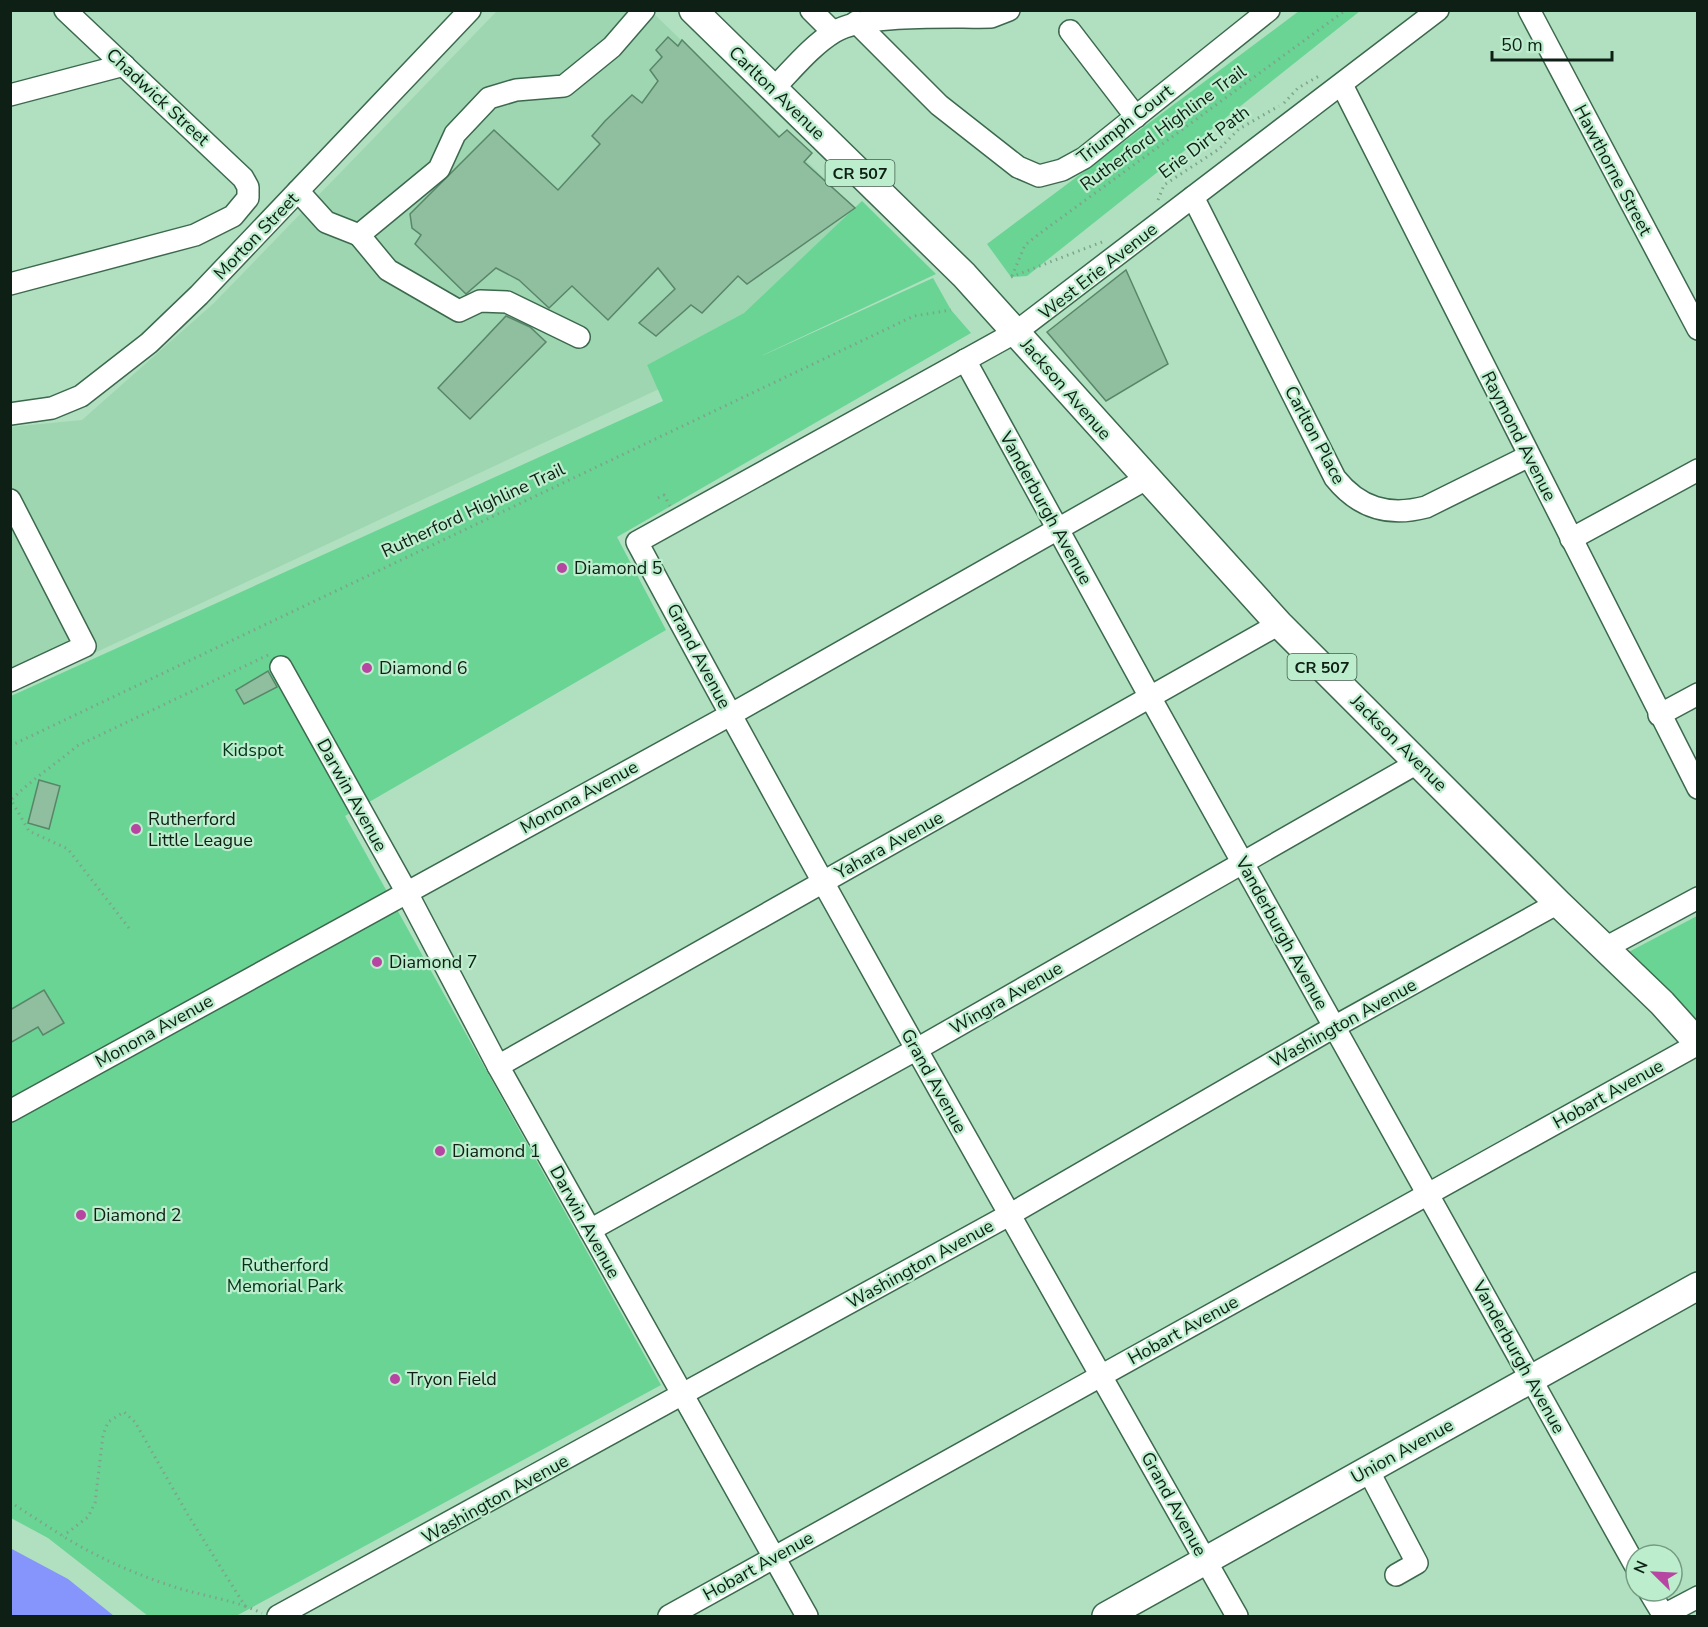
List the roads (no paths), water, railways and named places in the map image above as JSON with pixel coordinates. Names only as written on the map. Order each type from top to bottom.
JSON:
[{"type":"main road","name":"Carlton Avenue","points":[[693,10],[964,275]]},
{"type":"main road","name":"Jackson Avenue","points":[[964,275],[1279,624],[1558,903],[1662,1003],[1698,1043]]},
{"type":"main road","name":"Union Avenue","points":[[1106,1617],[1698,1286]]},
{"type":"street","name":"Chadwick Street","points":[[64,10],[243,178],[248,187]]},
{"type":"street","name":"Morton Street","points":[[10,414],[52,408],[81,396],[114,372],[190,303],[470,10]]},
{"type":"street","points":[[359,235],[439,169],[455,134],[489,98],[516,90],[564,86],[612,47],[644,10]]},
{"type":"street","points":[[812,10],[833,32]]},
{"type":"street","points":[[773,89],[833,32],[856,22],[881,16],[990,17],[1009,10]]},
{"type":"street","name":"Triumph Court","points":[[856,22],[939,105],[1018,168],[1039,176],[1062,170],[1084,158],[1136,117],[1245,17],[1269,10]]},
{"type":"street","name":"West Erie Avenue","points":[[637,542],[1016,332],[1193,197],[1333,79],[1438,10]]},
{"type":"street","name":"Hawthorne Street","points":[[1529,10],[1698,329]]},
{"type":"street","points":[[1070,31],[1136,117]]},
{"type":"street","points":[[10,95],[124,65]]},
{"type":"street","name":"Raymond Avenue","points":[[1333,79],[1698,788]]},
{"type":"street","name":"Morton Street","points":[[10,284],[195,235],[233,216],[248,198],[248,187]]},
{"type":"street","points":[[298,191],[326,222],[359,235],[388,270],[459,311],[480,301],[507,302],[579,337]]},
{"type":"street","name":"Carlton Place","points":[[1193,197],[1335,478],[1359,502],[1374,509],[1408,512],[1426,507],[1529,456]]},
{"type":"street","name":"Vanderburgh Avenue","points":[[965,360],[1150,697],[1624,1546]]},
{"type":"street","points":[[1570,539],[1698,470]]},
{"type":"street","name":"Monona Avenue","points":[[10,1111],[406,891],[730,715],[1146,479]]},
{"type":"street","points":[[10,500],[85,646],[10,681]]},
{"type":"street","name":"Grand Avenue","points":[[637,542],[730,715],[1009,1215],[1237,1617]]},
{"type":"street","name":"Yahara Avenue","points":[[498,1066],[1279,624]]},
{"type":"street","name":"Darwin Avenue","points":[[281,667],[406,891],[498,1066],[807,1617]]},
{"type":"street","points":[[1659,715],[1698,694]]},
{"type":"street","name":"Wingra Avenue","points":[[590,1230],[917,1049],[1419,762]]},
{"type":"street","points":[[1605,948],[1698,898]]},
{"type":"street","name":"Washington Avenue","points":[[278,1617],[1009,1215],[1334,1027],[1558,903]]},
{"type":"street","name":"Hobart Avenue","points":[[669,1617],[1101,1374],[1428,1196],[1698,1043]]},
{"type":"street","points":[[1368,1470],[1418,1563],[1396,1575]]},
{"type":"street","points":[[1663,1616],[1698,1597]]},
{"type":"water","points":[[10,1548],[68,1579],[114,1616],[11,1616]]},
{"type":"place","name":"Diamond 5","points":[[562,568]]},
{"type":"place","name":"Diamond 6","points":[[367,668]]},
{"type":"place","name":"Rutherford Little League","points":[[136,829]]},
{"type":"place","name":"Diamond 7","points":[[377,962]]},
{"type":"place","name":"Diamond 1","points":[[440,1151]]},
{"type":"place","name":"Diamond 2","points":[[81,1215]]},
{"type":"place","name":"Tryon Field","points":[[395,1379]]},
{"type":"park label","name":"Kidspot","points":[[253,750]]},
{"type":"park label","name":"Rutherford Memorial Park","points":[[285,1275]]}]
